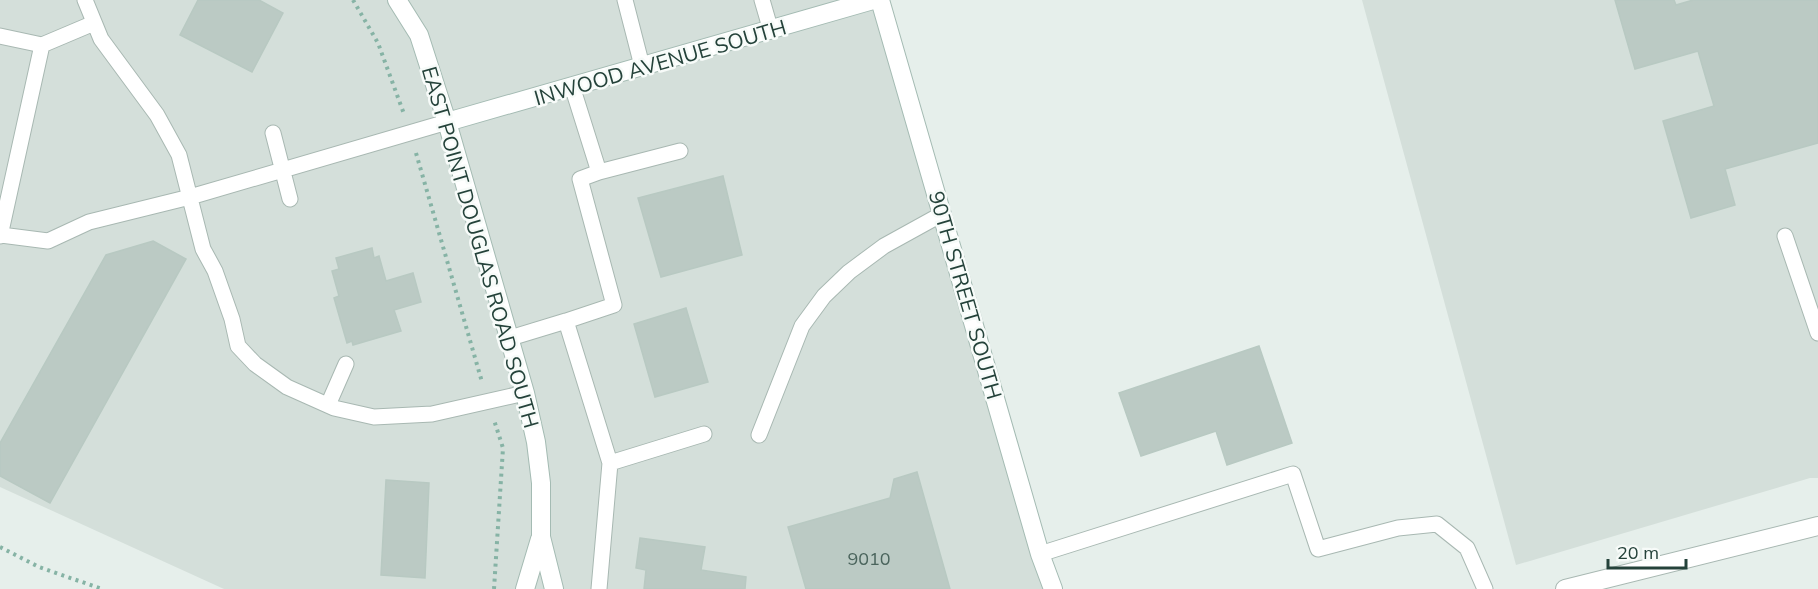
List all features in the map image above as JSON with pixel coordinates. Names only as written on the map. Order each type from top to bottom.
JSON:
[{"type":"street","name":"EAST POINT DOUGLAS ROAD SOUTH","points":[[397,0],[419,35],[447,122],[525,393],[536,442],[540,483],[541,537],[554,589]]},
{"type":"street","name":"INWOOD AVENUE SOUTH","points":[[447,122],[873,0]]},
{"type":"street","name":"90TH STREET SOUTH","points":[[880,0],[1040,554],[1053,589]]},
{"type":"street","points":[[1565,589],[1818,526]]},
{"type":"street","name":"EAST POINT DOUGLAS ROAD SOUTH","points":[[525,589],[541,537]]},
{"type":"lane","points":[[85,0],[101,39],[157,115],[179,154],[203,249],[215,270],[238,346],[255,364],[287,387],[328,405],[374,417],[432,414],[525,393]]},
{"type":"lane","points":[[625,0],[642,66]]},
{"type":"lane","points":[[762,0],[771,31]]},
{"type":"lane","points":[[0,36],[42,45],[94,23]]},
{"type":"lane","points":[[42,45],[0,236],[48,241],[89,222],[190,197],[447,122]]},
{"type":"lane","points":[[572,86],[599,172]]},
{"type":"lane","points":[[273,133],[290,199]]},
{"type":"lane","points":[[510,338],[614,305],[580,179],[680,151]]},
{"type":"lane","points":[[759,435],[802,326],[824,296],[849,272],[884,246],[942,214]]},
{"type":"lane","points":[[1785,236],[1818,333]]},
{"type":"lane","points":[[566,321],[610,463],[599,589]]},
{"type":"lane","points":[[328,405],[346,364]]},
{"type":"lane","points":[[610,463],[705,434]]},
{"type":"lane","points":[[1040,554],[1293,474],[1318,549],[1398,528],[1437,524],[1467,548],[1485,589]]},
{"type":"path","points":[[353,0],[378,43],[410,133],[503,448],[494,589]]},
{"type":"path","points":[[0,547],[49,571],[102,589]]},
{"type":"shaded area","points":[[0,0],[880,0],[1053,589],[224,589],[0,487]]},
{"type":"shaded area","points":[[1362,0],[1818,0],[1818,478],[1810,478],[1516,565]]},
{"type":"building","points":[[198,0],[259,0],[283,13],[252,72],[180,35]]},
{"type":"building","points":[[1615,0],[1674,0],[1676,5],[1693,0],[1818,0],[1818,143],[1725,169],[1735,205],[1691,218],[1663,121],[1714,106],[1698,51],[1635,69]]},
{"type":"building","points":[[723,176],[742,255],[661,277],[638,198]]},
{"type":"building","points":[[153,241],[186,259],[50,503],[0,476],[0,443],[106,255]]},
{"type":"building","points":[[372,248],[374,258],[379,256],[386,281],[413,273],[421,302],[394,310],[401,331],[353,345],[352,341],[347,343],[334,298],[339,296],[332,271],[339,269],[336,258]]},
{"type":"building","points":[[686,308],[708,382],[655,397],[634,324]]},
{"type":"building","points":[[1259,346],[1292,443],[1227,465],[1216,431],[1141,456],[1119,393]]},
{"type":"building","points":[[917,472],[950,589],[806,589],[788,527],[890,498],[894,479]]},
{"type":"building","points":[[386,480],[429,483],[425,578],[381,575]]},
{"type":"building","points":[[640,538],[705,547],[701,570],[746,577],[745,589],[644,589],[646,570],[636,568]]}]
